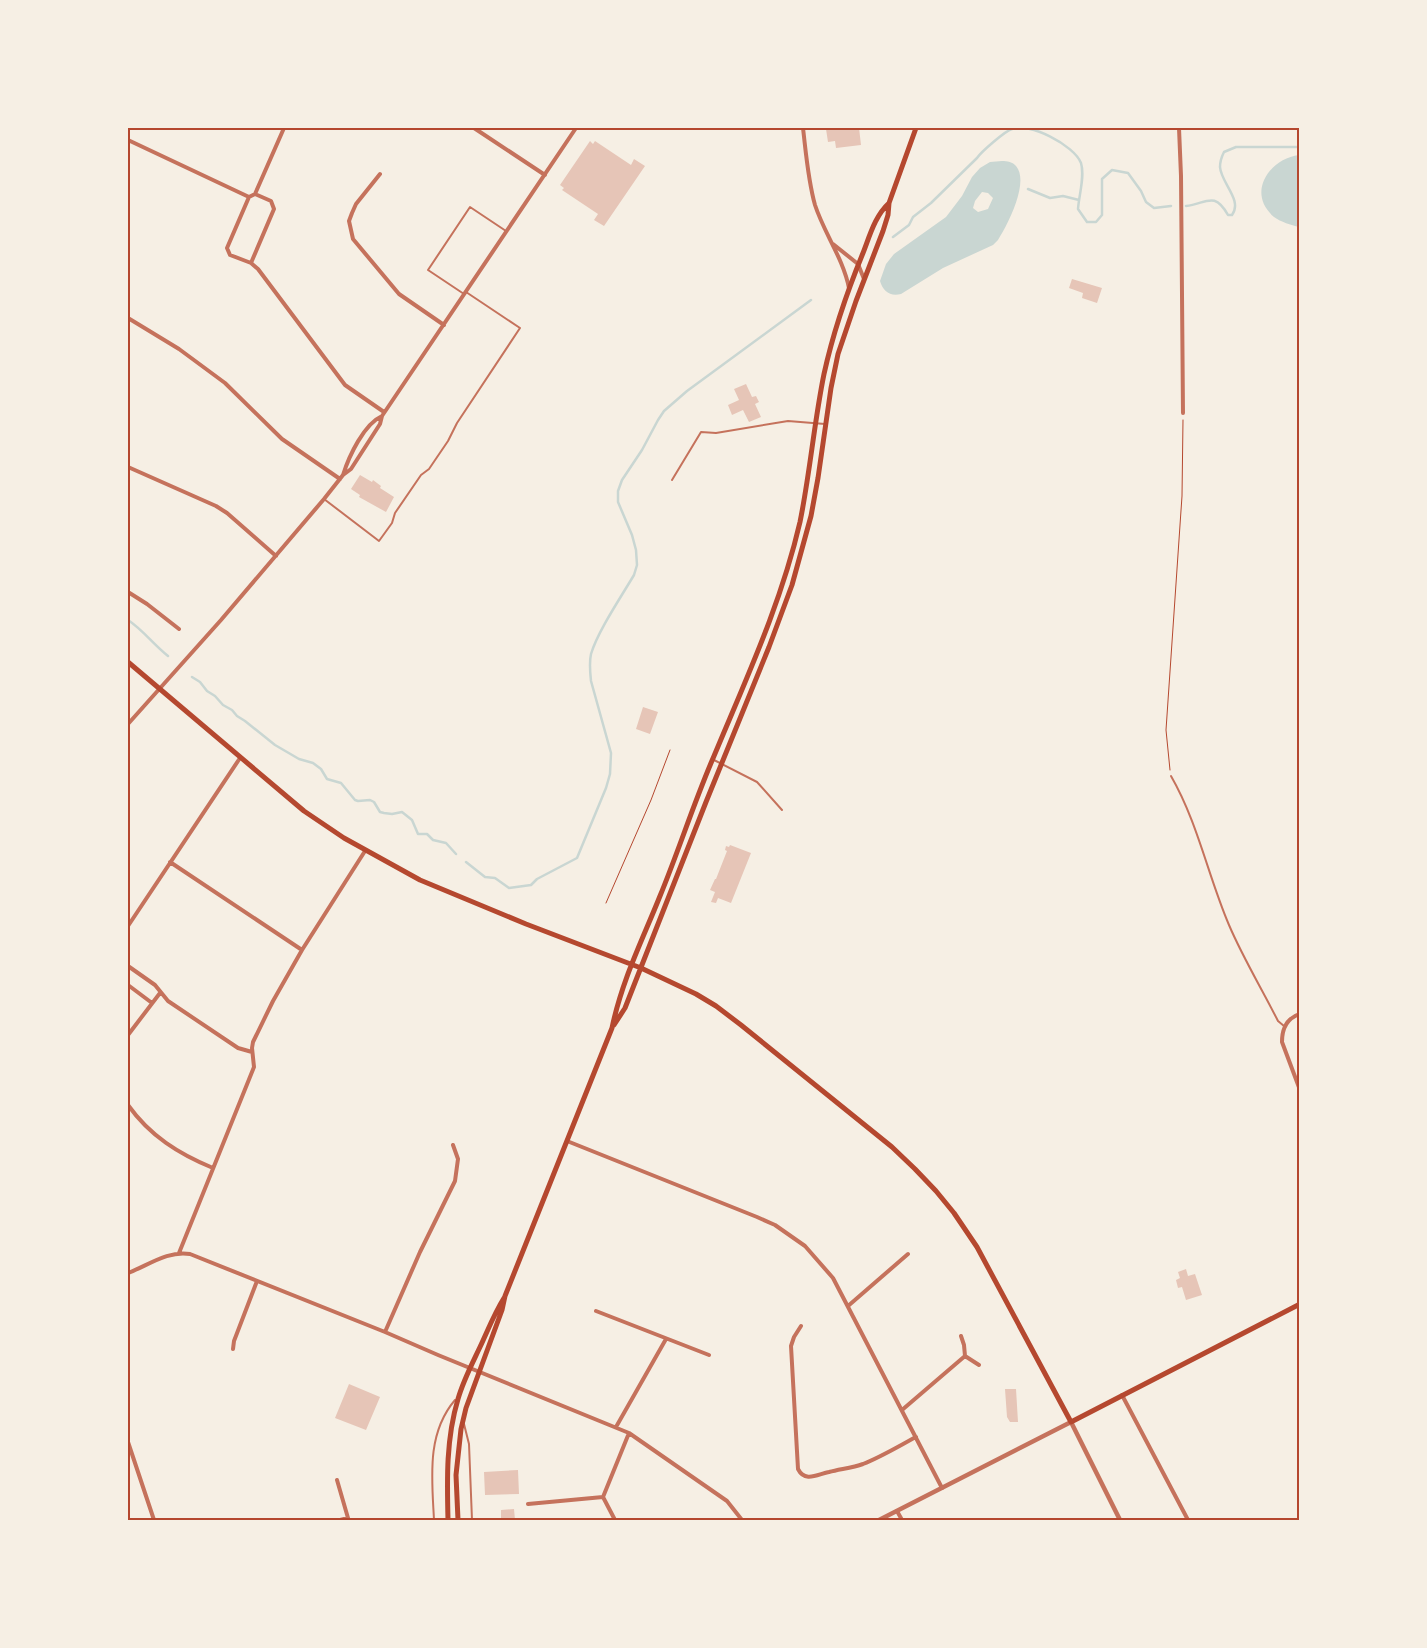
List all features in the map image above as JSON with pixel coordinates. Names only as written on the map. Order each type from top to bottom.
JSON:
[{"type":"main road","points":[[612,1028],[625,1008],[702,811],[770,646],[797,566],[818,478],[838,354],[883,231],[888,215],[888,203],[916,128]]},
{"type":"main road","points":[[458,1520],[457,1458],[463,1421],[502,1310],[505,1296],[612,1028],[619,996],[631,964],[660,897],[712,760],[762,643],[783,584],[792,555],[805,496],[829,352],[858,264],[880,211],[888,203]]},
{"type":"main road","points":[[128,662],[304,810],[365,851],[420,880],[548,933],[641,968],[696,994],[716,1006],[887,1143],[915,1168],[954,1213],[977,1247],[1071,1422],[1300,1304]]},
{"type":"main road","points":[[448,1520],[448,1448],[459,1397],[497,1309],[505,1296]]},
{"type":"street","points":[[284,128],[255,194],[249,197],[227,248],[230,255],[251,263],[258,269],[344,385],[383,414]]},
{"type":"street","points":[[474,128],[545,174]]},
{"type":"street","points":[[128,724],[276,556],[342,477],[351,469],[380,424],[383,414],[576,128]]},
{"type":"street","points":[[803,128],[815,205],[846,275],[849,290]]},
{"type":"street","points":[[1179,128],[1183,413]]},
{"type":"street","points":[[128,140],[249,197]]},
{"type":"street","points":[[380,174],[356,204],[349,220],[353,239],[399,294],[444,325]]},
{"type":"street","points":[[251,263],[274,209],[271,201],[255,194]]},
{"type":"street","points":[[832,244],[858,264],[864,279]]},
{"type":"street","points":[[128,318],[173,345],[225,383],[282,439],[342,477]]},
{"type":"street","points":[[342,477],[349,457],[363,435],[374,420],[383,414]]},
{"type":"street","points":[[128,467],[216,506],[227,513],[276,556]]},
{"type":"street","points":[[128,592],[179,629]]},
{"type":"street","points":[[128,926],[240,758]]},
{"type":"street","points":[[179,1253],[254,1067],[253,1042],[273,1001],[302,950],[365,851]]},
{"type":"street","points":[[170,862],[302,950]]},
{"type":"street","points":[[128,966],[155,985],[168,1001],[238,1048],[252,1052]]},
{"type":"street","points":[[128,985],[152,1003]]},
{"type":"street","points":[[128,1035],[160,993]]},
{"type":"street","points":[[1300,1014],[1290,1018],[1284,1026],[1282,1035],[1282,1042],[1300,1090]]},
{"type":"street","points":[[128,1106],[143,1125],[167,1145],[181,1154],[213,1168]]},
{"type":"street","points":[[567,1140],[775,1225],[805,1246],[833,1278],[942,1488]]},
{"type":"street","points":[[385,1332],[420,1252],[455,1181],[458,1159],[452,1145]]},
{"type":"street","points":[[128,1273],[167,1256],[179,1253],[190,1254],[385,1332],[629,1433],[727,1501],[742,1520]]},
{"type":"street","points":[[848,1306],[908,1254]]},
{"type":"street","points":[[233,1349],[234,1341],[257,1281]]},
{"type":"street","points":[[596,1311],[709,1355]]},
{"type":"street","points":[[801,1326],[791,1346],[798,1469],[800,1473],[808,1477],[817,1476],[826,1472],[863,1464],[916,1437]]},
{"type":"street","points":[[961,1336],[964,1356]]},
{"type":"street","points":[[616,1427],[666,1339]]},
{"type":"street","points":[[902,1410],[964,1356]]},
{"type":"street","points":[[964,1356],[979,1365]]},
{"type":"street","points":[[1122,1395],[1188,1520]]},
{"type":"street","points":[[880,1520],[1071,1422],[1120,1520]]},
{"type":"street","points":[[615,1520],[603,1497],[629,1433]]},
{"type":"street","points":[[128,1442],[154,1520]]},
{"type":"street","points":[[337,1480],[348,1518],[340,1520]]},
{"type":"street","points":[[528,1504],[603,1497]]},
{"type":"street","points":[[897,1511],[902,1520]]},
{"type":"lane","points":[[324,499],[379,541],[392,523],[395,513],[420,475],[429,469],[452,434],[456,423],[520,328],[428,270],[470,207],[506,231]]},
{"type":"lane","points":[[672,480],[701,432],[716,433],[788,421],[826,424]]},
{"type":"lane","points":[[712,760],[722,763],[758,782],[782,810]]},
{"type":"lane","points":[[1171,776],[1181,793],[1195,826],[1229,926],[1278,1021],[1284,1026]]},
{"type":"lane","points":[[434,1520],[432,1474],[436,1435],[440,1422],[459,1397]]},
{"type":"lane","points":[[463,1421],[469,1444],[472,1520]]},
{"type":"path","points":[[1171,776],[1168,765],[1166,730],[1182,496],[1183,413]]},
{"type":"path","points":[[606,903],[651,800],[670,750]]},
{"type":"shaded area","points":[[1299,155],[1299,227],[1274,217],[1266,208],[1262,198],[1262,188],[1265,178],[1278,163]]},
{"type":"shaded area","points":[[1004,161],[1012,163],[1020,173],[1019,193],[1016,204],[998,240],[993,245],[943,268],[901,294],[890,294],[883,288],[880,281],[886,264],[894,254],[946,217],[962,196],[972,177],[980,168],[990,162]],"holes":[[[982,192],[988,193],[993,198],[988,209],[978,212],[973,208],[975,201]]]},
{"type":"building","points":[[859,128],[861,145],[836,148],[835,141],[828,142],[826,129]]},
{"type":"building","points":[[590,141],[593,144],[595,141],[631,165],[634,159],[645,166],[604,226],[594,220],[598,214],[562,190],[564,188],[560,185]]},
{"type":"building","points":[[1072,279],[1102,288],[1097,303],[1082,298],[1083,293],[1069,288]]},
{"type":"building","points":[[746,384],[752,397],[756,396],[759,402],[755,404],[761,417],[749,422],[743,410],[732,415],[728,405],[739,400],[734,389]]},
{"type":"building","points":[[360,475],[372,482],[373,480],[381,486],[380,488],[394,497],[386,512],[359,497],[360,495],[351,489]]},
{"type":"building","points":[[643,707],[658,712],[650,734],[636,729]]},
{"type":"building","points":[[730,845],[751,853],[731,903],[718,898],[716,903],[711,902],[715,892],[710,890],[727,851],[725,850],[726,846],[729,847]]},
{"type":"building","points":[[1186,1269],[1188,1276],[1195,1274],[1202,1295],[1186,1300],[1182,1287],[1178,1288],[1176,1280],[1180,1278],[1178,1272]]},
{"type":"building","points":[[349,1384],[380,1397],[366,1430],[335,1418]]},
{"type":"building","points":[[1005,1389],[1016,1389],[1018,1422],[1010,1422],[1007,1417]]},
{"type":"building","points":[[518,1470],[519,1494],[485,1495],[484,1472]]},
{"type":"building","points":[[514,1509],[515,1520],[501,1520],[501,1510]]},
{"type":"waterway","points":[[893,237],[909,225],[913,217],[931,203],[993,142],[1012,129],[1020,128],[1039,132],[1061,142],[1077,156],[1082,168],[1078,209],[1087,222],[1096,222],[1102,215],[1102,179],[1112,170],[1128,173],[1141,191],[1146,202],[1154,208],[1171,206]]},
{"type":"waterway","points":[[1186,206],[1209,200],[1218,203],[1228,215],[1232,215],[1235,203],[1220,167],[1224,152],[1236,147],[1300,147]]},
{"type":"waterway","points":[[1028,189],[1050,198],[1063,196],[1079,200]]},
{"type":"waterway","points":[[466,862],[485,877],[495,878],[509,888],[531,885],[537,879],[577,858],[610,774],[611,753],[591,681],[591,654],[604,625],[634,575],[637,565],[632,535],[618,502],[618,491],[622,480],[664,411],[687,391],[811,300]]},
{"type":"waterway","points":[[128,620],[168,656]]},
{"type":"waterway","points":[[192,677],[200,682],[223,705],[232,710],[275,745],[299,759],[313,763],[321,769],[327,779],[341,783],[355,800],[370,800],[374,802],[380,812],[392,814],[402,812],[412,820],[418,834],[427,834],[433,840],[446,843],[456,854]]}]
